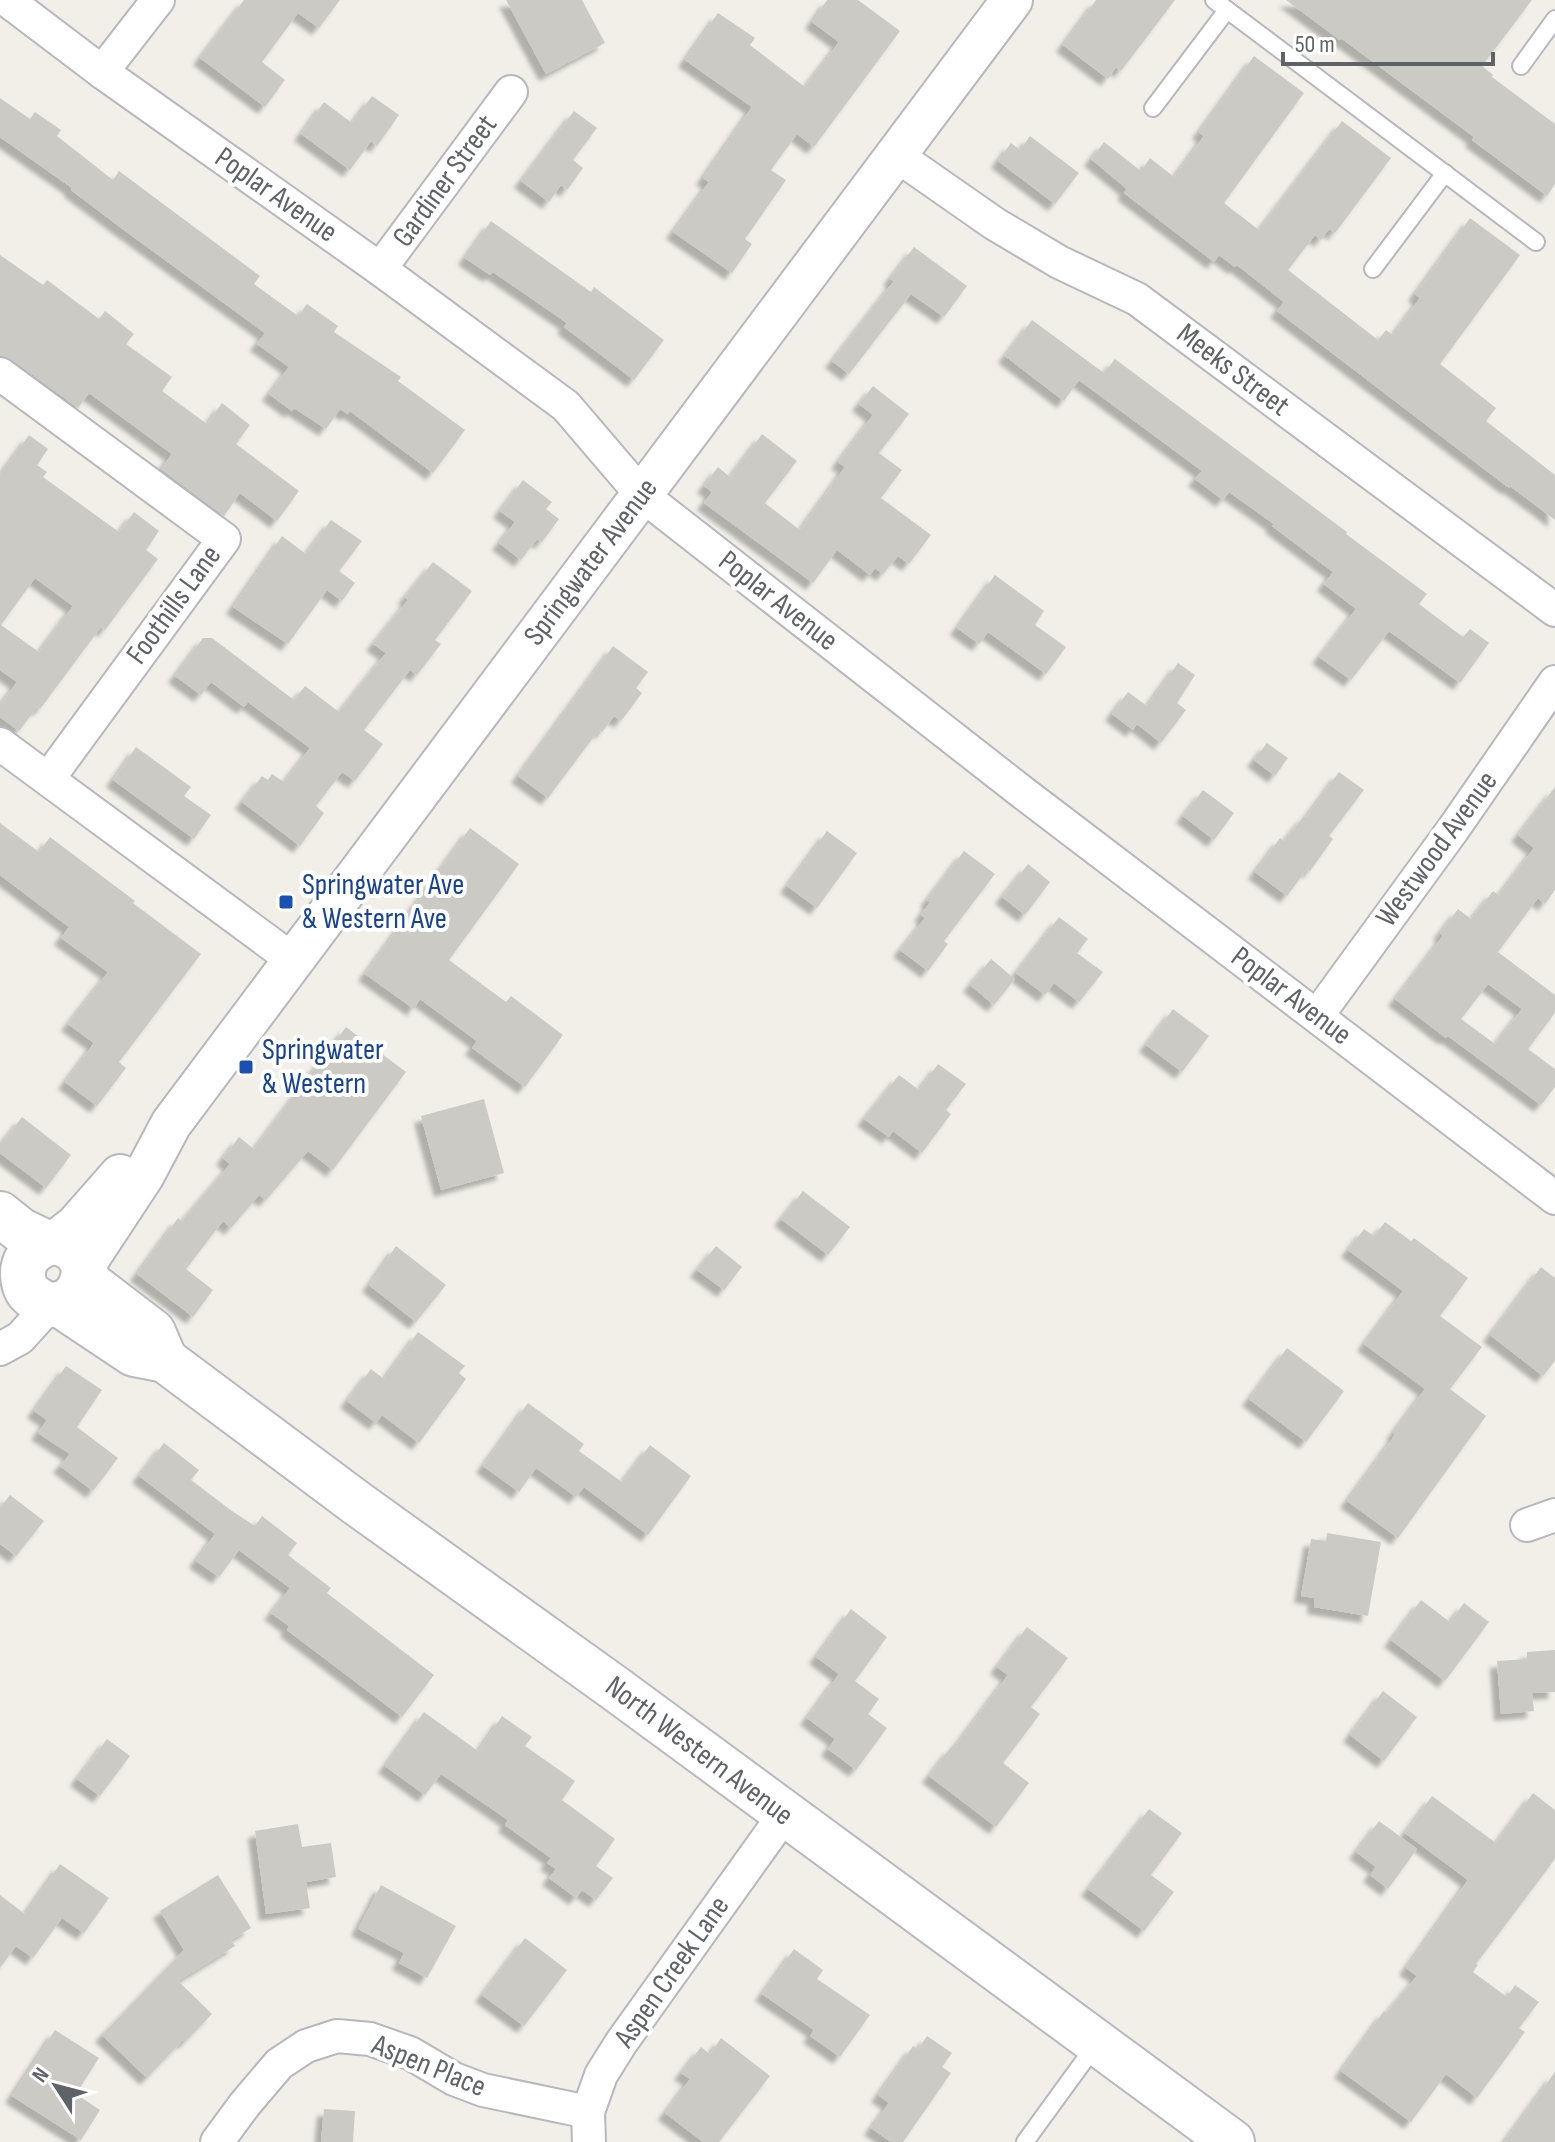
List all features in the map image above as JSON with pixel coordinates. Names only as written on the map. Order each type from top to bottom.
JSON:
[{"type":"main road","name":"North Western Avenue","points":[[0,1214],[20,1230],[47,1272],[93,1286],[153,1332],[165,1360],[1232,2142]]},
{"type":"street","name":"Poplar Avenue","points":[[7,0],[102,72],[380,269],[566,406],[642,495],[1022,792],[1555,1198]]},
{"type":"street","points":[[102,72],[158,0]]},
{"type":"street","name":"Springwater Avenue","points":[[0,1342],[17,1308],[47,1272],[88,1260],[144,1175],[171,1124],[1012,0]]},
{"type":"street","name":"Gardiner Street","points":[[380,269],[511,92]]},
{"type":"street","name":"Meeks Street","points":[[896,155],[1033,247],[1137,299],[1555,610]]},
{"type":"street","name":"Foothills Lane","points":[[0,374],[224,539],[48,779]]},
{"type":"street","name":"Westwood Avenue","points":[[1317,1016],[1454,828],[1555,682]]},
{"type":"street","points":[[0,744],[293,960]]},
{"type":"street","name":"Springwater Avenue","points":[[0,1349],[20,1338],[47,1272]]},
{"type":"street","name":"Aspen Creek Lane","points":[[589,2127],[601,2075],[621,2043],[784,1815]]},
{"type":"street","name":"Aspen Place","points":[[217,2142],[279,2064],[306,2046],[337,2036],[370,2039],[410,2053],[454,2079],[589,2127]]},
{"type":"lane","points":[[1153,108],[1221,5],[1536,242]]},
{"type":"lane","points":[[1521,66],[1555,19]]},
{"type":"lane","points":[[1373,269],[1445,173]]},
{"type":"lane","points":[[1025,2142],[1097,2043]]},
{"type":"building","points":[[244,0],[340,0],[319,28],[298,13],[262,62],[285,80],[265,107],[200,58]]},
{"type":"building","points":[[506,0],[582,0],[605,43],[546,74]]},
{"type":"building","points":[[827,0],[858,0],[900,31],[814,147],[797,134],[771,170],[786,180],[745,239],[752,244],[732,273],[673,232],[709,182],[703,178],[752,107],[685,60],[718,13],[755,38],[750,45],[805,87],[839,42],[812,22]]},
{"type":"building","points":[[1096,0],[1175,0],[1121,71],[1116,67],[1108,79],[1063,45]]},
{"type":"building","points":[[1286,0],[1532,0],[1482,66],[1555,124],[1555,184],[1547,196],[1472,140],[1474,137]]},
{"type":"building","points":[[1254,56],[1304,93],[1224,203],[1259,230],[1342,121],[1391,158],[1335,233],[1329,229],[1321,240],[1315,235],[1288,270],[1378,340],[1386,330],[1393,335],[1420,298],[1415,294],[1470,218],[1520,255],[1440,364],[1496,408],[1486,421],[1555,475],[1555,520],[1277,311],[1284,302],[1237,265],[1235,267],[1219,255],[1214,262],[1124,193],[1127,189],[1091,159],[1104,142],[1141,171],[1150,158],[1174,177],[1204,136],[1199,132]]},
{"type":"building","points":[[372,96],[399,115],[377,146],[371,141],[350,170],[301,134],[324,102],[352,123]]},
{"type":"building","points":[[0,98],[30,119],[35,112],[61,130],[57,136],[113,180],[119,171],[260,276],[254,284],[298,316],[307,304],[338,326],[334,332],[401,377],[398,381],[465,430],[433,473],[350,411],[348,414],[340,409],[326,429],[294,408],[292,411],[269,394],[289,367],[257,344],[265,333],[0,137]]},
{"type":"building","points":[[574,111],[597,128],[573,160],[583,168],[567,190],[561,185],[549,202],[521,181]]},
{"type":"building","points":[[1030,136],[1079,173],[1055,204],[998,161],[1011,143],[1020,150]]},
{"type":"building","points":[[491,221],[591,292],[594,287],[664,340],[634,380],[564,327],[567,323],[493,272],[490,275],[465,258]]},
{"type":"building","points":[[914,247],[967,286],[944,317],[911,294],[849,374],[832,361],[894,281],[890,279]]},
{"type":"building","points":[[0,255],[43,285],[47,280],[99,319],[105,311],[134,334],[126,344],[172,377],[162,391],[207,424],[222,403],[250,425],[236,444],[299,491],[277,521],[240,493],[224,516],[161,469],[172,454],[89,393],[78,408],[11,359],[0,355]]},
{"type":"building","points":[[1032,320],[1104,373],[1115,359],[1427,594],[1419,604],[1463,637],[1470,629],[1489,643],[1460,683],[1389,631],[1351,680],[1319,657],[1356,609],[1324,584],[1333,572],[1229,492],[1223,500],[1195,479],[1202,471],[1079,380],[1064,401],[1005,356]]},
{"type":"building","points":[[873,386],[909,414],[879,453],[902,470],[881,498],[931,535],[909,564],[898,556],[883,574],[875,568],[870,575],[837,550],[813,583],[704,503],[712,492],[704,486],[718,467],[730,477],[762,434],[797,461],[765,503],[800,530],[845,467],[838,462],[873,415],[859,404]]},
{"type":"building","points":[[29,435],[48,449],[37,465],[47,472],[43,477],[119,532],[134,512],[159,531],[146,550],[158,559],[105,630],[101,627],[40,709],[37,707],[19,731],[0,717],[0,705],[17,682],[0,670],[0,475]],"holes":[[[35,578],[73,606],[39,652],[1,625]]]},
{"type":"building","points":[[523,480],[552,502],[546,509],[559,519],[542,542],[537,539],[521,560],[499,543],[515,522],[500,511]]},
{"type":"building","points":[[331,520],[362,541],[339,571],[355,583],[342,601],[327,590],[288,644],[233,607],[282,536],[306,554]]},
{"type":"building","points":[[433,562],[472,591],[435,640],[441,644],[417,675],[410,670],[364,730],[383,744],[355,781],[342,772],[316,806],[324,813],[300,846],[242,802],[262,776],[268,780],[272,774],[284,782],[310,748],[248,702],[244,707],[211,682],[201,695],[175,676],[203,638],[212,638],[294,700],[305,686],[339,712],[386,653],[373,644]]},
{"type":"building","points":[[995,575],[1044,611],[1035,625],[1066,647],[1046,674],[988,632],[979,644],[957,628]]},
{"type":"building","points":[[613,646],[648,672],[636,688],[642,693],[621,721],[614,716],[602,732],[599,730],[548,798],[518,776]]},
{"type":"building","points":[[1178,663],[1195,675],[1177,703],[1186,710],[1161,743],[1137,724],[1133,730],[1112,714],[1128,692],[1147,706]]},
{"type":"building","points":[[1267,743],[1288,758],[1275,776],[1254,760]]},
{"type":"building","points":[[136,747],[191,787],[184,796],[211,815],[194,839],[113,780]]},
{"type":"building","points":[[1339,772],[1364,790],[1329,836],[1333,839],[1310,871],[1307,869],[1287,896],[1255,872],[1280,838],[1284,841],[1306,817]]},
{"type":"building","points":[[1555,787],[1555,890],[1545,904],[1538,898],[1498,952],[1555,995],[1555,1013],[1528,1049],[1555,1069],[1555,1087],[1541,1105],[1395,999],[1443,936],[1440,933],[1458,909],[1471,919],[1493,891],[1499,895],[1534,848],[1518,835]],"holes":[[[1488,984],[1522,1009],[1495,1044],[1461,1019]]]},
{"type":"building","points":[[1203,790],[1234,813],[1214,840],[1183,816]]},
{"type":"building","points":[[0,823],[39,852],[50,837],[201,954],[119,1062],[126,1068],[97,1106],[65,1082],[94,1043],[68,1024],[108,972],[61,938],[69,927],[0,875]]},
{"type":"building","points":[[470,828],[519,864],[449,960],[506,1002],[511,996],[563,1035],[525,1087],[472,1048],[477,1041],[420,999],[414,1009],[365,974]]},
{"type":"building","points":[[827,831],[857,853],[817,908],[787,886]]},
{"type":"building","points":[[964,851],[995,874],[944,941],[948,944],[928,971],[900,950],[925,918],[921,915],[930,902],[927,900]]},
{"type":"building","points":[[1028,864],[1050,882],[1025,915],[1002,897]]},
{"type":"building","points":[[1059,917],[1088,939],[1077,953],[1103,972],[1079,1002],[1054,983],[1045,995],[1016,973]]},
{"type":"building","points":[[991,959],[1015,979],[994,1005],[970,985]]},
{"type":"building","points":[[1173,1009],[1209,1036],[1182,1072],[1146,1045]]},
{"type":"building","points":[[346,1027],[406,1072],[333,1170],[308,1151],[266,1200],[259,1195],[231,1228],[223,1221],[186,1269],[213,1290],[193,1317],[137,1274],[178,1218],[182,1221],[230,1164],[223,1158],[239,1137],[254,1149]]},
{"type":"building","points":[[938,1064],[966,1084],[946,1110],[951,1114],[922,1153],[893,1131],[889,1137],[864,1119],[899,1075],[919,1090]]},
{"type":"building","points":[[484,1099],[504,1173],[441,1190],[421,1116]]},
{"type":"building","points":[[22,1117],[71,1155],[46,1188],[0,1153],[0,1145]]},
{"type":"building","points":[[803,1191],[850,1227],[828,1255],[781,1219]]},
{"type":"building","points":[[1385,1222],[1411,1241],[1414,1238],[1468,1278],[1440,1316],[1482,1347],[1450,1389],[1486,1416],[1398,1538],[1347,1501],[1425,1389],[1364,1344],[1403,1291],[1348,1250],[1364,1229],[1374,1236]]},
{"type":"building","points":[[396,1246],[446,1285],[416,1322],[369,1285]]},
{"type":"building","points":[[716,1246],[742,1267],[724,1290],[697,1270]]},
{"type":"building","points":[[1541,1267],[1555,1278],[1555,1361],[1543,1376],[1490,1335]]},
{"type":"building","points":[[418,1332],[465,1366],[459,1373],[466,1379],[419,1443],[382,1415],[376,1423],[347,1401],[371,1369],[384,1379]]},
{"type":"building","points":[[1287,1348],[1344,1391],[1306,1442],[1249,1399]]},
{"type":"building","points":[[66,1366],[102,1390],[77,1427],[118,1458],[93,1491],[60,1466],[70,1454],[38,1433],[47,1420],[34,1411]]},
{"type":"building","points":[[528,1403],[584,1444],[579,1451],[622,1482],[650,1445],[691,1476],[648,1535],[584,1487],[576,1497],[536,1468],[519,1492],[483,1466]]},
{"type":"building","points":[[164,1443],[199,1470],[191,1480],[232,1511],[255,1526],[262,1516],[297,1543],[288,1555],[331,1588],[327,1593],[434,1675],[402,1717],[287,1630],[289,1626],[271,1613],[290,1588],[239,1550],[219,1577],[196,1561],[215,1534],[139,1476]]},
{"type":"building","points":[[10,1495],[44,1521],[16,1556],[0,1544],[0,1508]]},
{"type":"building","points":[[1327,1533],[1381,1542],[1368,1616],[1314,1607],[1315,1598],[1301,1596],[1311,1539],[1326,1541]]},
{"type":"building","points":[[1421,1600],[1450,1622],[1464,1603],[1489,1622],[1445,1681],[1391,1640]]},
{"type":"building","points":[[851,1609],[887,1637],[855,1681],[879,1699],[868,1714],[887,1728],[856,1770],[828,1749],[835,1739],[807,1718],[839,1674],[816,1657]]},
{"type":"building","points":[[1027,1627],[1068,1658],[1031,1707],[1040,1714],[1003,1763],[1029,1783],[996,1827],[929,1776],[1008,1675],[997,1667]]},
{"type":"building","points":[[1555,1650],[1555,1692],[1532,1693],[1534,1711],[1501,1714],[1497,1661],[1527,1659],[1527,1652]]},
{"type":"building","points":[[1383,1691],[1417,1717],[1384,1761],[1350,1735]]},
{"type":"building","points":[[424,1712],[478,1751],[502,1716],[532,1737],[525,1746],[575,1781],[562,1800],[615,1839],[596,1866],[613,1878],[596,1900],[582,1890],[576,1898],[549,1878],[556,1869],[547,1863],[551,1858],[505,1825],[508,1820],[441,1774],[425,1795],[385,1766]]},
{"type":"building","points":[[107,1739],[130,1756],[100,1796],[77,1779]]},
{"type":"building","points":[[1533,1793],[1555,1810],[1555,1859],[1473,1972],[1507,1997],[1515,1985],[1539,2002],[1519,2028],[1525,2032],[1477,2098],[1446,2074],[1411,2122],[1341,2071],[1384,2011],[1386,2013],[1417,1976],[1406,1968],[1468,1880],[1405,1833],[1432,1796],[1496,1843]]},
{"type":"building","points":[[1149,1809],[1182,1833],[1151,1875],[1174,1892],[1144,1931],[1088,1889]]},
{"type":"building","points":[[1379,1821],[1417,1849],[1388,1889],[1370,1875],[1376,1867],[1356,1852]]},
{"type":"building","points":[[298,1824],[302,1847],[331,1843],[336,1877],[306,1882],[310,1908],[266,1914],[255,1831]]},
{"type":"building","points":[[60,1864],[109,1898],[84,1933],[62,1918],[33,1958],[16,1946],[0,1968],[0,1895],[25,1914]]},
{"type":"building","points":[[218,1875],[251,1928],[231,1940],[235,1946],[178,1981],[212,2014],[147,2078],[102,2035],[184,1950],[160,1911]]},
{"type":"building","points":[[381,1885],[456,1926],[427,1978],[399,1963],[404,1953],[358,1929]]},
{"type":"building","points":[[525,1938],[567,1970],[524,2026],[482,1995]]},
{"type":"building","points":[[794,1949],[823,1970],[817,1979],[870,2015],[840,2057],[810,2036],[814,2030],[762,1994]]},
{"type":"building","points":[[55,2030],[99,2058],[76,2094],[100,2110],[81,2140],[12,2096]]},
{"type":"building","points":[[927,2036],[952,2053],[942,2067],[951,2073],[903,2142],[891,2142],[871,2128],[889,2103],[878,2095],[913,2046],[918,2049]]},
{"type":"building","points":[[721,2038],[770,2076],[719,2142],[703,2142],[665,2113],[690,2079],[681,2073],[701,2047],[710,2054]]},
{"type":"building","points":[[1555,2072],[1555,2142],[1504,2142]]},
{"type":"building","points":[[324,2109],[355,2111],[353,2142],[321,2142]]},
{"type":"place","name":"Springwater Ave & Western Ave","points":[[286,902]]},
{"type":"place","name":"Springwater & Western","points":[[246,1067]]}]
